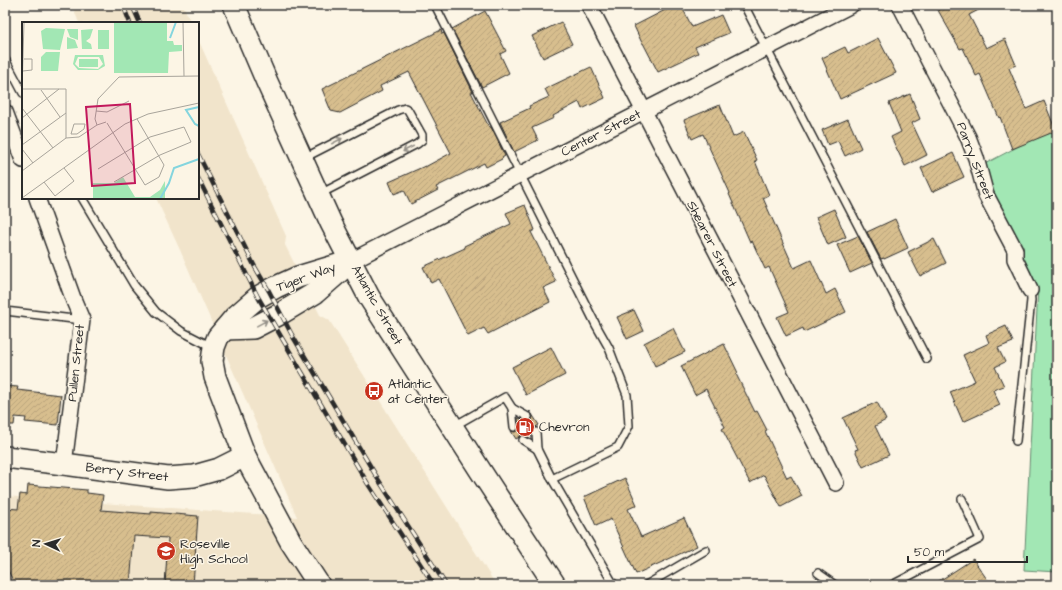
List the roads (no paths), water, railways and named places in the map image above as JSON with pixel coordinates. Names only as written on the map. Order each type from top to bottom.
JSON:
[{"type":"street","name":"Atlantic Street","points":[[234,5],[331,223],[369,297],[555,585]]},
{"type":"street","name":"Shearer Street","points":[[589,5],[836,483]]},
{"type":"street","name":"Center Street","points":[[351,261],[851,5]]},
{"type":"street","name":"Parry Street","points":[[900,5],[968,137],[976,158],[986,195],[1015,250],[1015,260],[1030,290]]},
{"type":"street","points":[[5,112],[22,157]]},
{"type":"street","name":"Pullen Street","points":[[37,199],[82,320],[64,464]]},
{"type":"street","name":"Tiger Way","points":[[319,585],[291,542],[245,456],[215,377],[212,361],[214,348],[218,337],[224,329],[258,296],[276,286],[304,275],[351,261]]},
{"type":"street","name":"Berry Street","points":[[5,457],[168,478],[194,476],[219,469],[245,456]]},
{"type":"lane","points":[[435,5],[592,318],[609,348],[627,395],[629,426],[618,447],[552,479]]},
{"type":"lane","points":[[744,5],[927,359]]},
{"type":"lane","points":[[5,59],[22,91]]},
{"type":"lane","points":[[302,159],[398,110],[405,108],[408,110],[422,135],[422,140],[417,144],[319,195]]},
{"type":"lane","points":[[83,199],[134,285],[156,312],[181,331],[214,348]]},
{"type":"lane","name":"Parry Street","points":[[1016,441],[1031,300],[1030,290]]},
{"type":"lane","points":[[5,311],[82,320]]},
{"type":"lane","points":[[453,427],[505,397],[512,408],[514,427]]},
{"type":"lane","points":[[512,408],[528,417]]},
{"type":"lane","points":[[536,432],[537,449],[552,479],[614,585]]},
{"type":"lane","points":[[523,440],[537,449]]},
{"type":"lane","points":[[892,585],[980,539],[962,499]]},
{"type":"lane","points":[[646,585],[706,550]]},
{"type":"lane","points":[[818,573],[835,585]]},
{"type":"railway","points":[[123,5],[130,22]]},
{"type":"railway","points":[[132,5],[140,22]]},
{"type":"railway","points":[[199,156],[255,267],[292,335],[378,479],[446,585]]},
{"type":"railway","points":[[199,180],[258,297],[368,484],[434,585]]},
{"type":"place","name":"Atlantic at Center","points":[[374,391]]},
{"type":"place","name":"Chevron","points":[[525,427]]},
{"type":"place","name":"Roseville High School","points":[[166,551]]}]
